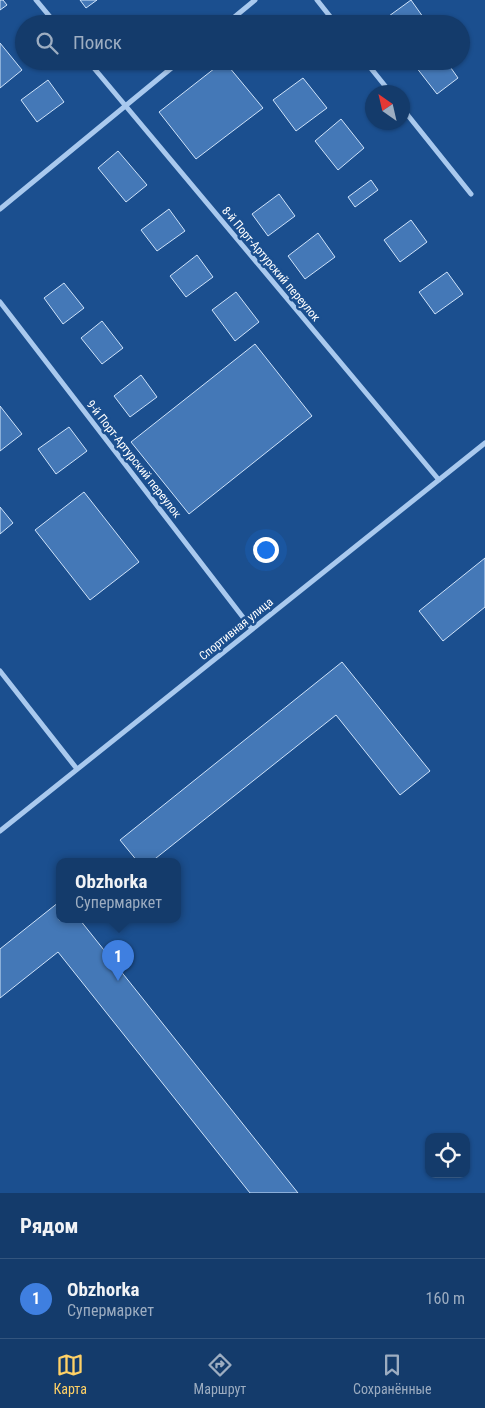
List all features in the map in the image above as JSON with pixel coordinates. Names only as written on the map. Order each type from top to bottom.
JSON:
[{"type":"street","points":[[36,0],[48,15]]},
{"type":"street","points":[[237,15],[255,0]]},
{"type":"street","points":[[317,0],[329,15]]},
{"type":"street","name":"8-й Порт-Артурский переулок","points":[[95,70],[439,480]]},
{"type":"street","points":[[0,209],[169,70]]},
{"type":"street","points":[[372,70],[384,85]]},
{"type":"street","points":[[410,118],[471,194]]},
{"type":"street","name":"9-й Порт-Артурский переулок","points":[[0,302],[252,629]]},
{"type":"street","name":"Спортивная улица","points":[[0,831],[485,443]]},
{"type":"street","points":[[0,671],[77,769]]},
{"type":"building","points":[[0,0],[3,0],[7,5],[0,10]]},
{"type":"building","points":[[80,0],[97,0],[86,8]]},
{"type":"building","points":[[411,0],[422,15],[390,15]]},
{"type":"building","points":[[0,43],[15,61],[15,70],[22,70],[0,88]]},
{"type":"building","points":[[213,70],[231,70],[263,108],[196,159],[159,112]]},
{"type":"building","points":[[418,70],[452,70],[458,78],[437,94]]},
{"type":"building","points":[[303,78],[327,108],[296,131],[273,100]]},
{"type":"building","points":[[48,80],[64,102],[37,122],[21,100]]},
{"type":"building","points":[[341,119],[364,148],[338,170],[315,141]]},
{"type":"building","points":[[118,151],[147,185],[126,202],[98,168]]},
{"type":"building","points":[[371,180],[378,190],[355,207],[348,197]]},
{"type":"building","points":[[279,194],[295,216],[268,236],[252,214]]},
{"type":"building","points":[[169,209],[185,231],[157,251],[141,230]]},
{"type":"building","points":[[411,220],[427,242],[400,262],[384,240]]},
{"type":"building","points":[[318,233],[335,257],[305,279],[288,256]]},
{"type":"building","points":[[197,255],[213,277],[186,297],[170,276]]},
{"type":"building","points":[[447,272],[463,294],[435,314],[419,292]]},
{"type":"building","points":[[64,283],[84,308],[63,324],[44,298]]},
{"type":"building","points":[[236,292],[259,322],[235,341],[212,310]]},
{"type":"building","points":[[102,321],[123,348],[102,364],[81,338]]},
{"type":"building","points":[[255,344],[312,416],[189,514],[131,442]]},
{"type":"building","points":[[141,375],[157,397],[130,417],[114,396]]},
{"type":"building","points":[[0,406],[22,434],[0,451]]},
{"type":"building","points":[[69,427],[87,451],[56,474],[38,449]]},
{"type":"building","points":[[84,492],[139,562],[90,600],[35,530]]},
{"type":"building","points":[[0,507],[13,523],[0,534]]},
{"type":"building","points":[[485,558],[485,607],[443,641],[419,611]]},
{"type":"building","points":[[342,662],[430,771],[400,795],[336,715],[156,858],[135,858],[120,840]]},
{"type":"building","points":[[56,904],[56,923],[82,923],[298,1193],[250,1193],[58,952],[0,998],[0,949]]},
{"type":"place","name":"Obzhorka","points":[[118,981]]}]
